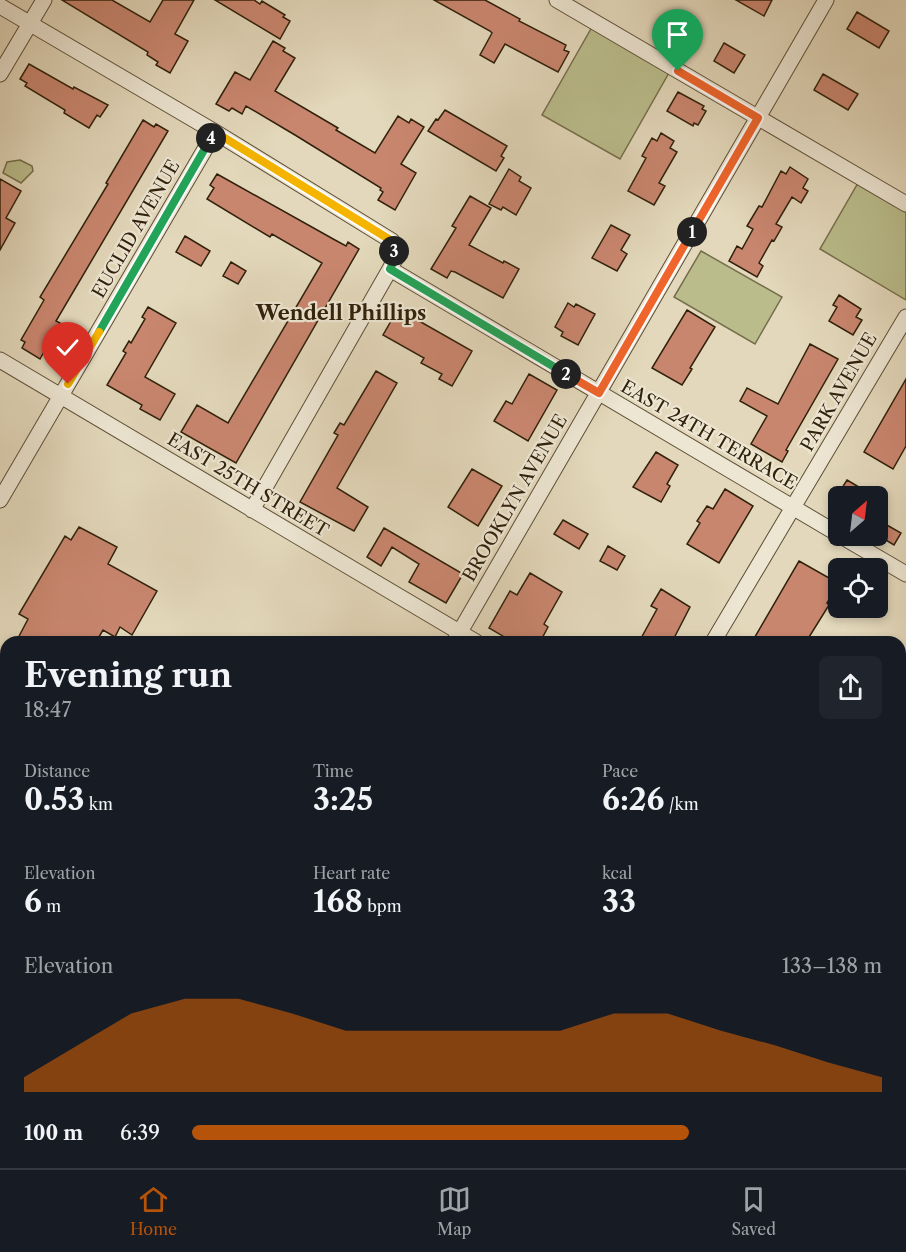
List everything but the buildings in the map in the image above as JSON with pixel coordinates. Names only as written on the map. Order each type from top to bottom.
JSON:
[{"type":"street","points":[[0,74],[44,0]]},
{"type":"street","points":[[557,0],[906,204]]},
{"type":"street","name":"BROOKLYN AVENUE","points":[[458,636],[826,0]]},
{"type":"street","points":[[0,6],[215,132],[392,241],[396,257],[390,269],[252,510]]},
{"type":"street","name":"EUCLID AVENUE","points":[[0,500],[215,132]]},
{"type":"street","name":"EAST 24TH TERRACE","points":[[390,269],[828,528]]},
{"type":"street","name":"PARK AVENUE","points":[[717,636],[906,317]]},
{"type":"street","name":"EAST 25TH STREET","points":[[0,360],[252,510],[455,636]]},
{"type":"street","name":"EAST 24TH TERRACE","points":[[859,546],[906,574]]},
{"type":"green space","points":[[592,27],[670,71],[620,159],[542,115]]},
{"type":"green space","points":[[20,160],[32,166],[33,171],[21,183],[3,173],[7,162]]},
{"type":"green space","points":[[858,183],[906,211],[906,300],[820,249]]},
{"type":"green space","points":[[701,251],[782,297],[755,344],[674,297]]},
{"type":"district","name":"Wendell Phillips","points":[[341,313]]},
{"type":"route","points":[[68,384],[215,132],[392,241],[396,257],[390,269],[599,393],[758,118],[678,71]]}]
